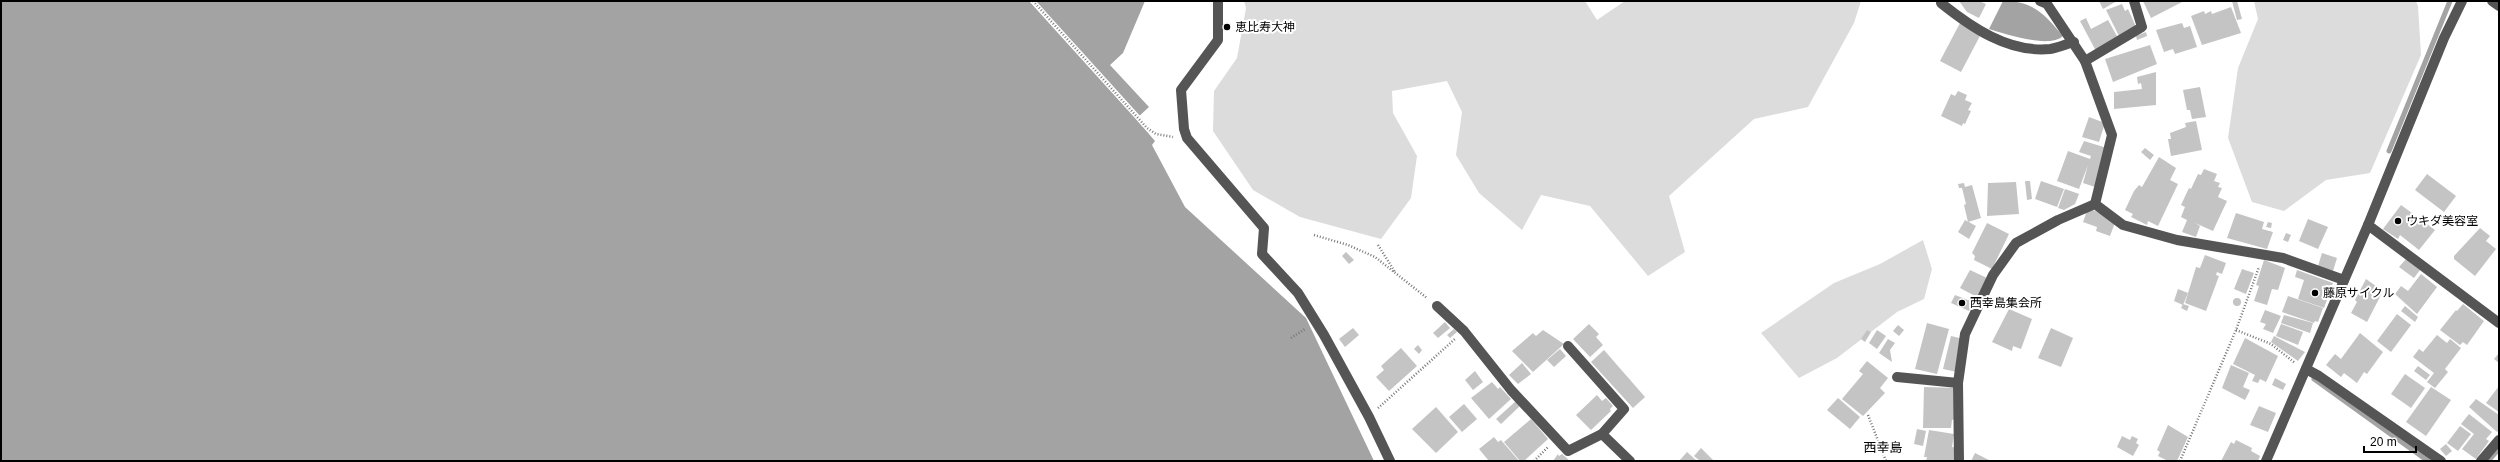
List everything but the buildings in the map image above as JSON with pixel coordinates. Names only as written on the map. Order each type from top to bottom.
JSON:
[{"type":"street","points":[[1218,1],[1218,40],[1181,90],[1184,129],[1187,138],[1264,228],[1262,254],[1298,293],[1369,417],[1390,461]]},
{"type":"street","points":[[2040,1],[2047,4],[2074,42],[2085,61],[2112,135],[2095,204]]},
{"type":"street","points":[[2085,61],[2142,27],[2134,1]]},
{"type":"street","points":[[2266,461],[2368,225],[2444,38],[2462,1]]},
{"type":"street","points":[[2492,1],[2499,6]]},
{"type":"street","points":[[1941,3],[1965,22],[1993,38],[2025,47],[2050,49],[2074,42]]},
{"type":"street","points":[[2095,204],[2123,225],[2177,240],[2283,258],[2344,280]]},
{"type":"street","points":[[1959,461],[1958,383],[1965,334],[1993,275],[2016,243],[2058,220],[2095,204]]},
{"type":"street","points":[[2368,225],[2499,323]]},
{"type":"street","points":[[1437,306],[1464,331],[1511,390],[1568,452],[1602,434],[1624,409],[1568,346]]},
{"type":"street","points":[[2306,369],[2319,376],[2441,461]]},
{"type":"street","points":[[1897,377],[1958,383]]},
{"type":"street","points":[[1602,434],[1630,461]]},
{"type":"street","points":[[2481,461],[2499,440]]},
{"type":"path","points":[[1032,1],[1147,128],[1156,134],[1187,138]]},
{"type":"path","points":[[1314,235],[1348,245],[1375,257],[1437,306]]},
{"type":"path","points":[[1378,245],[1398,275]]},
{"type":"path","points":[[2180,461],[2236,330],[2263,255]]},
{"type":"path","points":[[1291,338],[1309,326]]},
{"type":"path","points":[[2236,330],[2271,344],[2306,369]]},
{"type":"path","points":[[1369,417],[1464,331]]},
{"type":"path","points":[[1868,415],[1886,461]]},
{"type":"path","points":[[1534,461],[1556,438]]},
{"type":"shaded area","points":[[1,1],[1145,1],[1123,53],[1110,65],[1149,107],[1136,119],[1155,141],[1152,145],[1185,207],[1306,318],[1374,461],[1,461]]},
{"type":"shaded area","points":[[1244,1],[1585,1],[1597,20],[1625,1],[1861,1],[1854,23],[1808,107],[1754,119],[1669,196],[1685,252],[1648,276],[1590,206],[1541,195],[1522,230],[1479,193],[1456,155],[1462,112],[1447,81],[1392,91],[1393,113],[1417,156],[1411,198],[1381,239],[1300,217],[1253,190],[1213,131],[1214,91],[1237,58],[1246,8]]},
{"type":"shaded area","points":[[2003,1],[2023,3],[2038,10],[2063,36],[2056,40],[2038,41],[2016,37],[1989,29]]},
{"type":"shaded area","points":[[2254,1],[2416,1],[2418,6],[2421,55],[2370,173],[2326,180],[2284,211],[2252,202],[2228,138],[2238,68],[2258,19]]},
{"type":"shaded area","points":[[1923,240],[1932,269],[1924,299],[1897,312],[1837,358],[1799,378],[1761,333],[1834,283],[1880,264]]},
{"type":"pier","points":[[1029,1],[1036,1],[1141,117],[1138,119],[1145,126],[1143,127]]},
{"type":"waterway","points":[[2389,151],[2450,1]]},
{"type":"waterway","points":[[2314,379],[2428,461]]},
{"type":"waterway","points":[[2488,461],[2499,449]]},
{"type":"place","name":"恵比寿大神","points":[[1227,27]]},
{"type":"place","name":"ウキダ美容室","points":[[2398,221]]},
{"type":"place","name":"藤原サイクル","points":[[2315,293]]},
{"type":"place","name":"西幸島集会所","points":[[1962,303]]},
{"type":"district","name":"西幸島","points":[[1883,447]]}]
